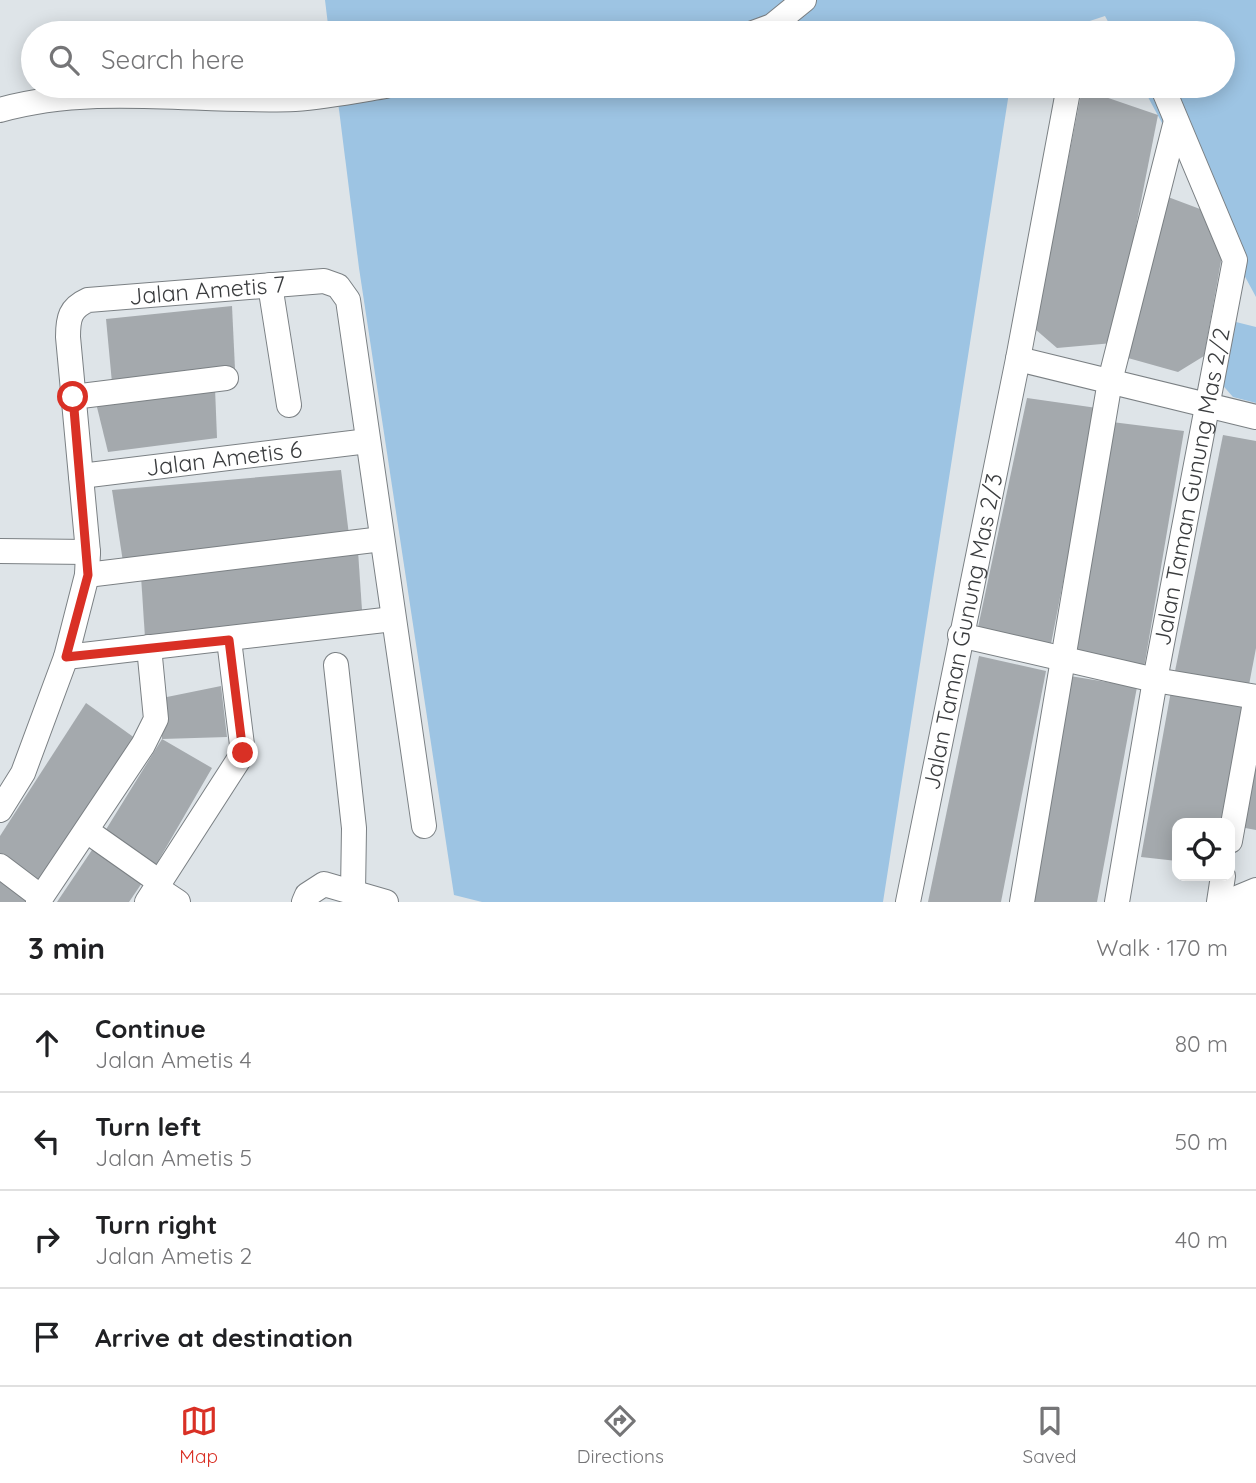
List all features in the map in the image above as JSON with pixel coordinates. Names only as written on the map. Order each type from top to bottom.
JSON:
[{"type":"street","points":[[778,21],[804,0]]},
{"type":"street","points":[[0,110],[23,103],[101,98]]},
{"type":"street","points":[[269,98],[302,98]]},
{"type":"street","name":"Jalan Taman Gunung Mas 2/3","points":[[908,902],[1018,359],[1067,98]]},
{"type":"street","name":"Jalan Taman Gunung Mas 2/2","points":[[1118,902],[1156,680],[1235,260],[1167,98]]},
{"type":"street","points":[[1022,902],[1110,381],[1176,121]]},
{"type":"street","name":"Jalan Ametis 7","points":[[73,397],[68,319],[75,306],[89,300],[324,281],[338,286],[348,300],[368,442]]},
{"type":"street","points":[[271,285],[289,405]]},
{"type":"street","points":[[1018,359],[1256,417]]},
{"type":"street","points":[[0,810],[23,773],[66,657],[88,564],[73,397],[226,378]]},
{"type":"street","points":[[368,442],[424,826]]},
{"type":"street","name":"Jalan Ametis 6","points":[[81,476],[368,442]]},
{"type":"street","points":[[0,551],[88,564],[382,538]]},
{"type":"street","points":[[66,657],[229,640],[393,618]]},
{"type":"street","points":[[960,635],[1156,680],[1256,697],[1234,818]]},
{"type":"street","points":[[155,891],[243,753],[229,640]]},
{"type":"street","points":[[0,866],[39,900],[87,831],[144,745],[156,719],[149,647]]},
{"type":"street","points":[[336,665],[354,828],[353,892]]},
{"type":"street","points":[[87,831],[155,891],[178,902]]},
{"type":"street","points":[[1219,902],[1222,881]]},
{"type":"street","points":[[304,902],[307,895],[324,884],[386,902]]},
{"type":"street","points":[[1227,902],[1256,890]]},
{"type":"shaded area","points":[[325,0],[1256,0],[1256,297],[1148,98],[1235,98],[1235,21],[1108,21],[1105,16],[1090,21],[328,21]]},
{"type":"shaded area","points":[[338,98],[1008,98],[883,902],[482,902],[454,895],[359,268]]},
{"type":"shaded area","points":[[1232,321],[1256,327],[1256,403],[1233,397],[1219,381]]},
{"type":"building","points":[[1080,98],[1108,98],[1158,115],[1113,343],[1057,348],[1035,329]]},
{"type":"building","points":[[1168,197],[1200,209],[1223,250],[1204,356],[1178,372],[1128,358]]},
{"type":"building","points":[[232,306],[235,369],[112,383],[106,319]]},
{"type":"building","points":[[215,388],[217,438],[108,452],[95,399]]},
{"type":"building","points":[[1027,398],[1097,408],[1050,649],[977,632]]},
{"type":"building","points":[[1112,422],[1184,431],[1144,668],[1069,655]]},
{"type":"building","points":[[1223,435],[1256,441],[1256,648],[1249,685],[1174,676]]},
{"type":"building","points":[[341,470],[349,535],[123,562],[112,490]]},
{"type":"building","points":[[358,551],[362,610],[145,638],[141,576]]},
{"type":"building","points":[[979,656],[1046,671],[1001,902],[928,902]]},
{"type":"building","points":[[1064,675],[1137,687],[1097,902],[1027,902]]},
{"type":"building","points":[[221,686],[227,737],[162,739],[162,698]]},
{"type":"building","points":[[1171,691],[1245,705],[1225,818],[1172,818],[1172,860],[1141,857]]},
{"type":"building","points":[[86,703],[139,741],[42,888],[0,858],[0,836]]},
{"type":"building","points":[[162,739],[212,768],[153,870],[102,836]]},
{"type":"building","points":[[1256,752],[1256,830],[1240,827]]},
{"type":"building","points":[[94,847],[144,880],[129,902],[57,902]]},
{"type":"building","points":[[0,875],[30,902],[0,902]]},
{"type":"route","points":[[73,397],[88,575],[66,657],[229,640],[243,753]]}]
